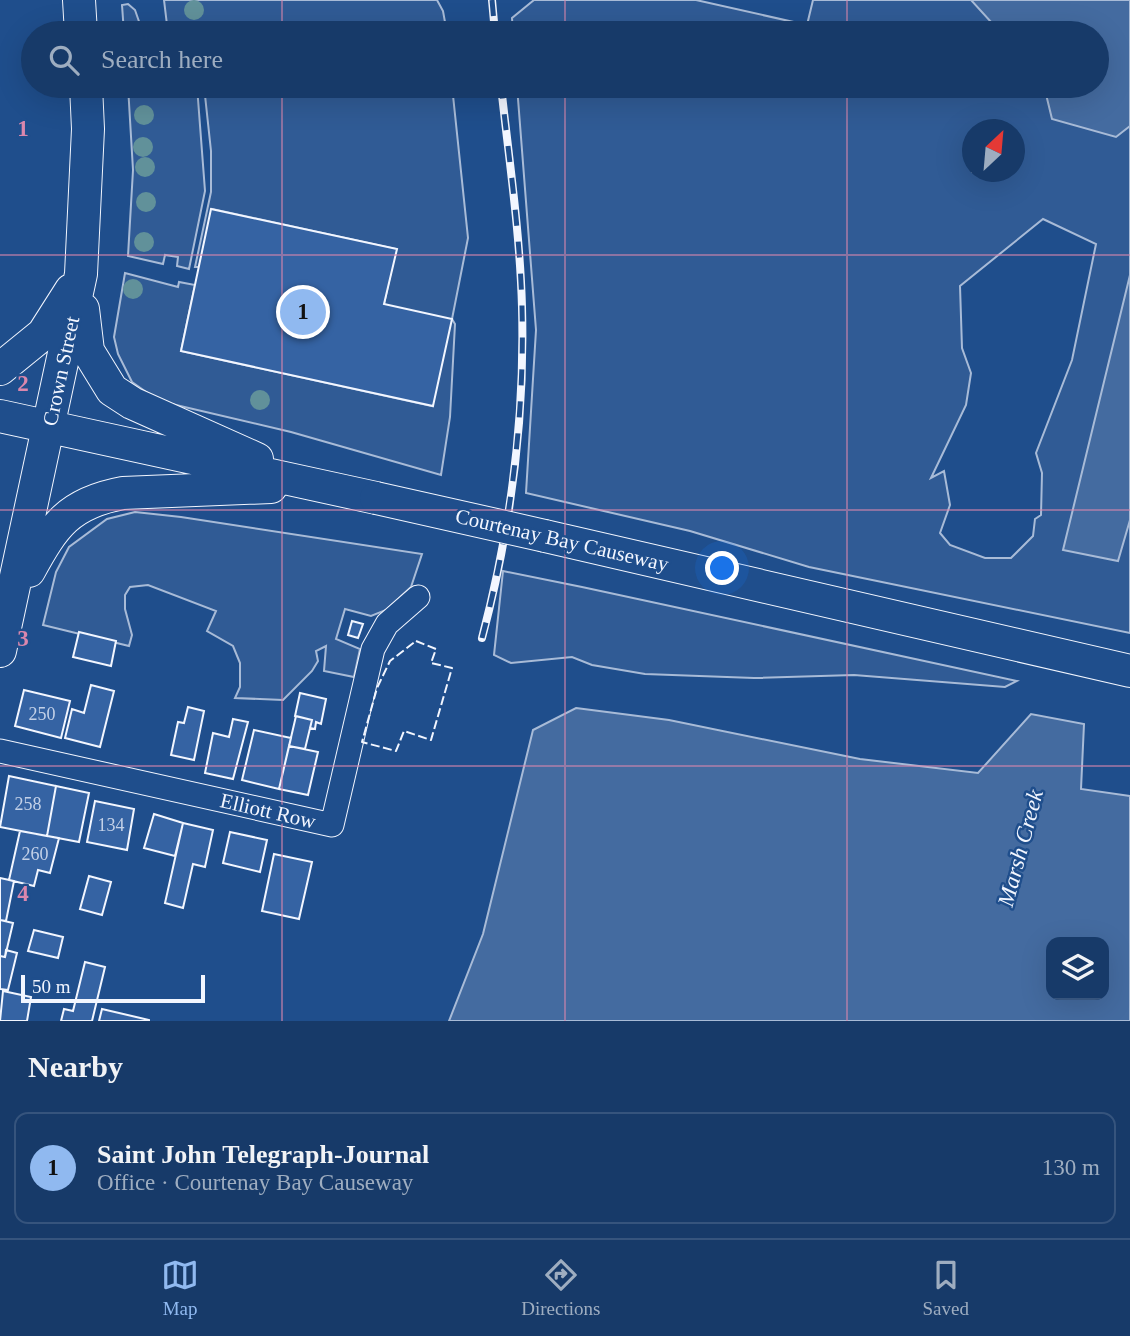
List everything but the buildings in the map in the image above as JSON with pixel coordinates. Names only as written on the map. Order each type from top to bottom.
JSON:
[{"type":"main road","points":[[79,0],[81,21]]},
{"type":"main road","name":"Crown Street","points":[[0,652],[81,274],[88,129],[87,98]]},
{"type":"main road","points":[[0,369],[43,334],[81,274]]},
{"type":"main road","points":[[81,274],[88,351],[112,390],[132,403],[316,485]]},
{"type":"main road","name":"Courtenay Bay Causeway","points":[[0,416],[545,536],[1075,656],[1130,671]]},
{"type":"main road","points":[[11,606],[48,535],[65,517],[101,497],[123,493],[316,485]]},
{"type":"main road","name":"Courtenay Bay Causeway","points":[[1075,656],[1130,662]]},
{"type":"street","name":"Elliott Row","points":[[0,751],[332,825],[373,649],[387,624],[418,597]]},
{"type":"shaded area","points":[[164,0],[437,0],[445,21],[167,21]]},
{"type":"shaded area","points":[[534,0],[696,0],[789,21],[512,21],[512,18]]},
{"type":"shaded area","points":[[813,0],[1130,0],[1130,633],[809,567],[690,531],[526,493],[536,330],[518,98],[1109,98],[1109,21],[808,21]],"holes":[[[1043,219],[1096,244],[1072,360],[1036,453],[1042,473],[1041,515],[1035,519],[1033,536],[1011,558],[985,558],[950,545],[940,533],[950,505],[944,471],[931,478],[966,405],[971,373],[962,348],[960,286]]]},
{"type":"shaded area","points":[[128,4],[135,10],[139,21],[123,21],[122,5]]},
{"type":"shaded area","points":[[129,98],[198,98],[205,191],[189,269],[177,266],[178,257],[165,255],[163,264],[128,256],[133,170]]},
{"type":"shaded area","points":[[205,98],[453,98],[468,238],[452,319],[455,324],[450,417],[441,475],[291,432],[159,401],[132,382],[118,354],[114,337],[125,273],[178,287],[179,282],[195,285],[181,351],[432,406],[384,304],[396,249],[212,209],[199,267],[195,267],[211,192],[211,151]]},
{"type":"shaded area","points":[[135,512],[422,554],[411,587],[386,610],[371,616],[345,609],[336,639],[360,649],[354,677],[324,671],[326,646],[316,651],[318,661],[312,671],[283,700],[235,698],[240,687],[240,663],[233,646],[207,631],[216,611],[148,585],[130,587],[125,595],[125,609],[132,635],[129,646],[43,625],[56,572],[69,547],[107,519]]},
{"type":"shaded area","points":[[503,571],[1017,681],[1005,687],[854,675],[754,678],[645,674],[592,665],[572,657],[511,663],[494,655]]},
{"type":"water","points":[[971,0],[1130,0],[1130,126],[1116,137],[1052,119],[1047,98],[1109,98],[1109,21],[990,21]]},
{"type":"water","points":[[1130,275],[1130,520],[1118,561],[1063,550]]},
{"type":"water","name":"Marsh Creek","points":[[576,708],[669,720],[860,759],[978,773],[1031,714],[1084,724],[1081,789],[1130,796],[1130,1021],[449,1021],[483,934],[533,730]]},
{"type":"railway","points":[[492,0],[494,21]]},
{"type":"railway","points":[[482,638],[508,516],[521,390],[521,279],[502,98]]},
{"type":"fence","points":[[416,641],[436,649],[431,663],[452,668],[431,740],[404,731],[396,751],[362,742],[377,688],[390,661],[416,641]]},
{"type":"place","name":"Saint John Telegraph-Journal","points":[[303,312]]}]
